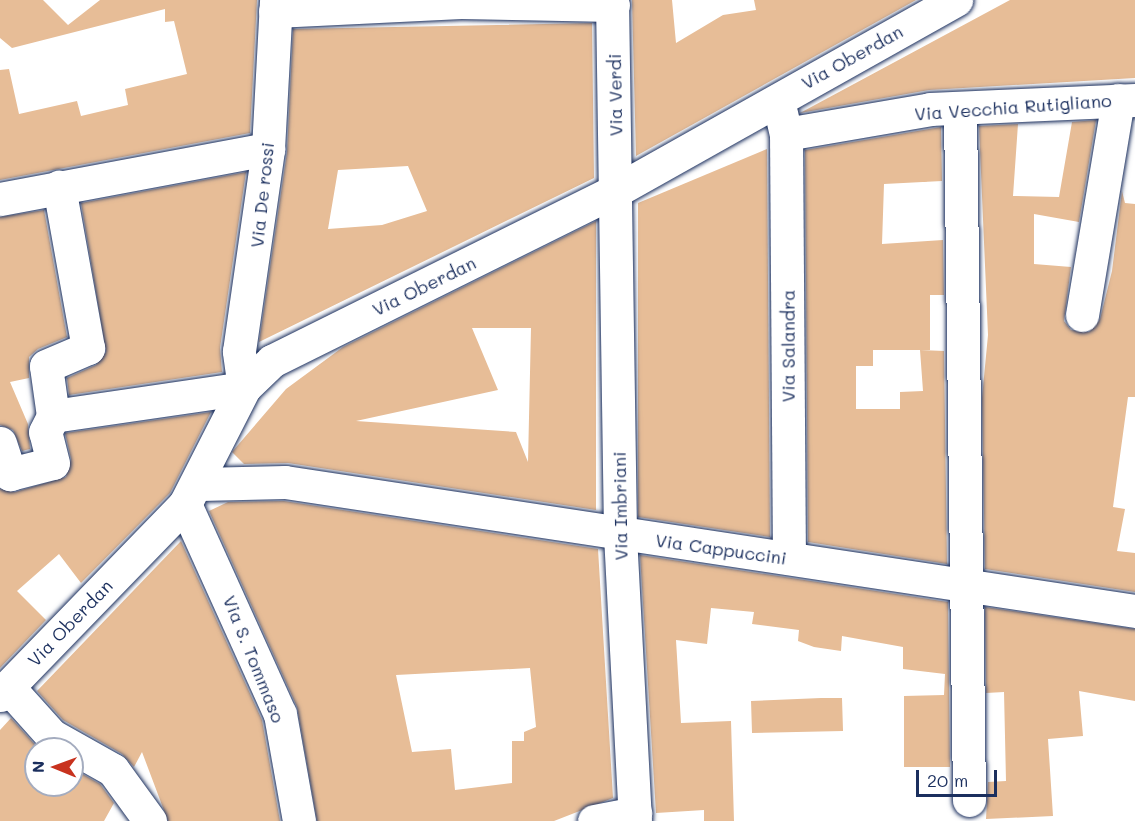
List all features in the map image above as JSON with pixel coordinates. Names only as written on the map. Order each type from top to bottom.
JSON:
[{"type":"street","name":"Via Oberdan","points":[[4,691],[193,494],[244,388],[272,362],[617,190],[777,98],[956,0]]},
{"type":"street","points":[[275,5],[461,1],[613,2]]},
{"type":"street","name":"Via Verdi","points":[[613,2],[617,190]]},
{"type":"street","name":"Via De rossi","points":[[244,388],[239,351],[268,149],[275,5]]},
{"type":"street","points":[[777,98],[786,134]]},
{"type":"street","points":[[1082,315],[1126,100]]},
{"type":"street","name":"Via Vecchia Rutigliano","points":[[786,134],[930,110],[960,111],[1126,100]]},
{"type":"street","points":[[960,111],[964,585],[969,800]]},
{"type":"street","name":"Via Salandra","points":[[786,134],[789,558]]},
{"type":"street","points":[[0,199],[268,149]]},
{"type":"street","points":[[0,443],[10,474],[52,463],[45,432],[53,416],[46,366],[87,348],[59,187]]},
{"type":"street","name":"Via Imbriani","points":[[617,190],[620,535],[635,817]]},
{"type":"street","points":[[53,416],[244,388]]},
{"type":"street","name":"Via Cappuccini","points":[[193,494],[285,482],[620,535],[1135,610]]},
{"type":"street","name":"Via S. Tommaso","points":[[193,494],[280,714],[299,821]]},
{"type":"street","points":[[4,691],[51,735],[113,770],[150,821]]},
{"type":"street","points":[[594,821],[635,817]]},
{"type":"building","points":[[0,0],[43,0],[68,25],[100,0],[257,0],[250,133],[0,180],[0,70],[9,69],[19,114],[77,101],[81,116],[128,105],[125,89],[187,74],[174,21],[165,22],[165,9],[12,48],[0,38]]},
{"type":"building","points":[[632,0],[672,0],[676,43],[723,15],[756,10],[754,0],[916,0],[636,156]]},
{"type":"building","points":[[1010,0],[1135,0],[1135,78],[929,90],[800,113]]},
{"type":"building","points":[[592,23],[594,178],[259,342],[287,152],[293,29]],"holes":[[[408,166],[427,211],[382,225],[328,229],[338,170]]]},
{"type":"building","points":[[1096,120],[1079,222],[1034,214],[1034,264],[1071,267],[1064,321],[1071,330],[1089,332],[1100,319],[1112,271],[1122,191],[1125,203],[1135,204],[1135,397],[1128,397],[1113,507],[1125,509],[1117,551],[1135,553],[1135,592],[985,569],[982,398],[988,335],[979,126],[1018,124],[1013,196],[1059,197],[1072,122]]},
{"type":"building","points":[[941,127],[942,181],[884,184],[882,244],[943,240],[944,295],[930,295],[930,350],[920,350],[944,351],[947,564],[808,542],[805,150]],"holes":[[[873,350],[920,350],[923,391],[900,392],[900,409],[856,409],[856,366],[873,366]]]},
{"type":"building","points":[[767,149],[770,537],[638,517],[638,203]]},
{"type":"building","points":[[246,172],[220,348],[222,372],[69,395],[67,378],[96,365],[106,352],[81,203]]},
{"type":"building","points":[[44,210],[67,337],[38,349],[29,357],[29,378],[10,382],[28,424],[30,449],[22,451],[13,430],[0,425],[0,217]]},
{"type":"building","points":[[596,221],[596,510],[288,463],[244,464],[232,452],[286,389],[343,347]],"holes":[[[472,328],[531,328],[528,462],[516,432],[356,421],[498,390]]]},
{"type":"building","points":[[211,412],[170,493],[81,583],[59,554],[17,591],[46,620],[0,668],[0,489],[15,492],[66,477],[71,459],[65,433]]},
{"type":"building","points":[[284,501],[598,549],[613,798],[554,821],[317,821],[297,707],[209,511],[228,502]],"holes":[[[530,668],[536,727],[524,732],[524,741],[512,741],[512,783],[455,790],[451,749],[412,752],[396,675]]]},
{"type":"building","points":[[181,541],[262,720],[280,821],[168,821],[142,752],[134,767],[122,754],[63,720],[37,691]]},
{"type":"building","points":[[640,555],[948,602],[950,767],[904,767],[904,696],[944,695],[945,674],[903,669],[903,647],[842,636],[841,651],[814,647],[798,641],[799,630],[752,624],[754,612],[711,608],[707,644],[676,640],[681,723],[731,721],[734,821],[704,821],[704,810],[656,813]]},
{"type":"building","points":[[985,607],[1135,629],[1135,701],[1079,691],[1083,736],[1048,739],[1053,816],[986,819],[988,782],[1006,781],[1004,692],[986,693]]},
{"type":"building","points":[[842,698],[843,731],[752,733],[751,701]]},
{"type":"building","points":[[11,718],[28,737],[24,737],[24,797],[84,797],[84,775],[100,784],[114,803],[104,821],[0,821],[0,730]]}]
